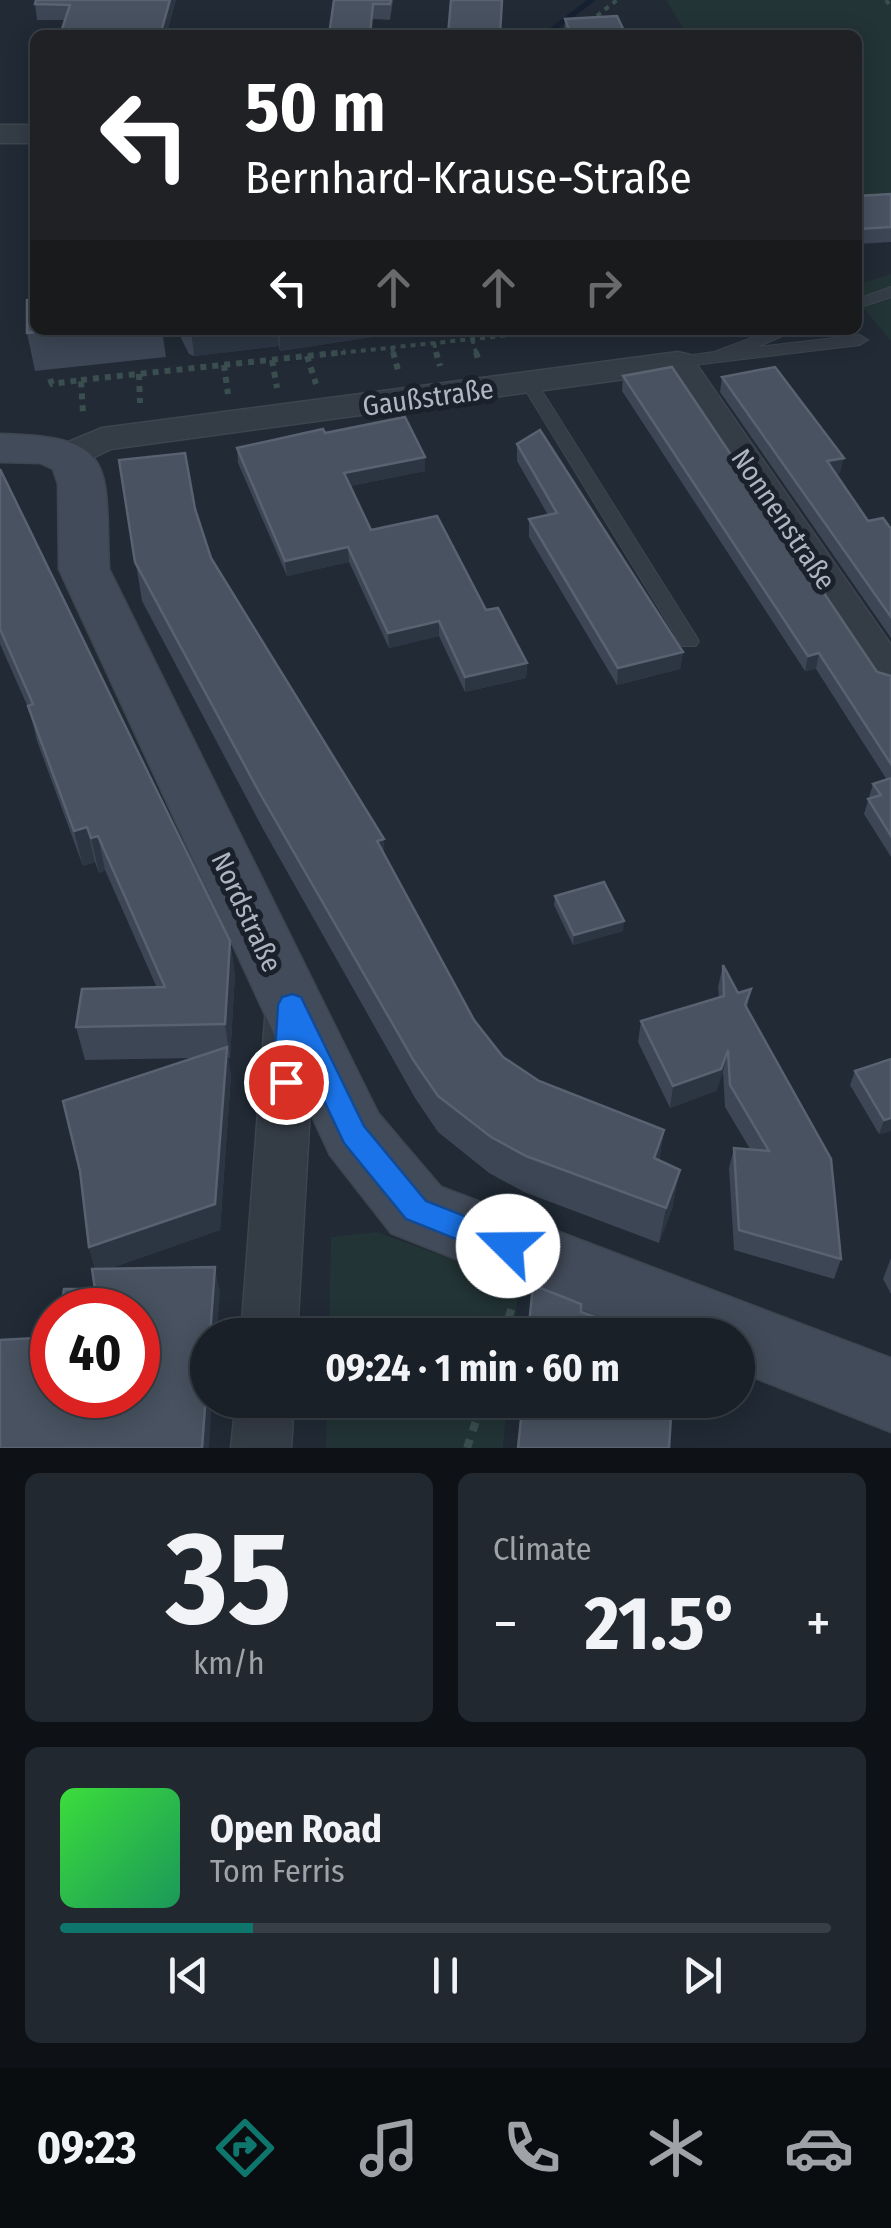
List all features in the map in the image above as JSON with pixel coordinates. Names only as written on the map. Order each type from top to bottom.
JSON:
[{"type":"street","points":[[0,134],[30,134]]},
{"type":"street","name":"Nonnenstraße","points":[[633,335],[660,364],[891,676]]},
{"type":"street","name":"Gaußstraße","points":[[75,438],[102,439],[660,364]]},
{"type":"street","points":[[0,448],[75,438]]},
{"type":"street","name":"Nordstraße","points":[[75,438],[74,461],[82,484],[84,569],[354,1134],[416,1210],[690,1318]]},
{"type":"street","points":[[269,1318],[292,1005]]},
{"type":"street","name":"Nordstraße","points":[[755,1343],[891,1394]]},
{"type":"street","points":[[262,1448],[263,1418]]},
{"type":"lane","points":[[862,303],[891,292]]},
{"type":"lane","name":"Gaußstraße","points":[[660,364],[717,356],[774,335]]},
{"type":"lane","points":[[717,356],[860,340]]},
{"type":"lane","points":[[529,382],[689,641]]},
{"type":"path","points":[[588,23],[617,0]]},
{"type":"path","points":[[886,0],[891,7]]},
{"type":"path","points":[[50,379],[52,384],[510,335]]},
{"type":"path","points":[[75,438],[81,380]]},
{"type":"path","points":[[467,1448],[476,1418]]},
{"type":"shaded area","points":[[666,0],[891,0],[891,199],[862,201],[862,30],[684,30]]},
{"type":"shaded area","points":[[891,274],[891,341],[862,307],[862,284]]},
{"type":"shaded area","points":[[376,1232],[519,1283],[516,1318],[329,1318],[331,1237]]},
{"type":"shaded area","points":[[327,1418],[506,1418],[503,1448],[326,1448]]},
{"type":"building","points":[[36,0],[170,0],[161,30],[62,30],[70,5],[35,4]]},
{"type":"building","points":[[334,0],[391,0],[390,4],[373,4],[370,30],[330,30]]},
{"type":"building","points":[[451,0],[502,0],[500,30],[448,30]]},
{"type":"building","points":[[617,16],[624,30],[569,30],[565,19]]},
{"type":"building","points":[[891,194],[891,227],[862,229],[862,196]]},
{"type":"building","points":[[27,300],[30,300],[27,333]]},
{"type":"building","points":[[672,367],[877,672],[891,676],[891,764],[819,653],[808,656],[623,376]]},
{"type":"building","points":[[775,367],[844,458],[827,461],[868,521],[883,518],[891,529],[891,617],[722,377]]},
{"type":"building","points":[[405,417],[425,457],[344,473],[371,530],[437,516],[486,610],[498,608],[527,663],[465,677],[439,621],[388,633],[348,547],[285,561],[237,448],[323,429],[325,433]]},
{"type":"building","points":[[540,430],[683,652],[618,668],[529,519],[557,513],[517,444]]},
{"type":"building","points":[[185,453],[195,509],[211,558],[384,839],[377,841],[474,1020],[503,1057],[539,1081],[664,1130],[654,1158],[680,1170],[666,1208],[526,1156],[491,1137],[438,1096],[414,1061],[258,790],[135,562],[119,460]]},
{"type":"building","points":[[0,469],[230,941],[225,1024],[76,1027],[82,989],[165,987],[98,836],[91,838],[87,827],[74,831],[28,706],[33,704],[0,629]]},
{"type":"building","points":[[891,778],[891,836],[868,799],[881,795],[873,784]]},
{"type":"building","points":[[604,882],[624,921],[574,935],[555,896]]},
{"type":"building","points":[[723,965],[738,993],[751,989],[745,1005],[831,1159],[841,1259],[739,1230],[734,1148],[769,1151],[730,1085],[728,1050],[721,1069],[673,1086],[641,1021],[724,996]]},
{"type":"building","points":[[227,1047],[215,1204],[89,1247],[80,1171],[63,1101]]},
{"type":"building","points":[[891,1059],[891,1118],[884,1120],[855,1071]]},
{"type":"building","points":[[215,1267],[211,1318],[190,1318],[190,1418],[204,1418],[202,1448],[0,1448],[0,1340],[30,1338],[30,1418],[160,1418],[160,1288],[95,1288],[92,1269]]},
{"type":"building","points":[[533,1285],[581,1304],[581,1312],[598,1318],[530,1318]]},
{"type":"building","points":[[521,1418],[671,1418],[669,1448],[518,1448]]},
{"type":"waterway","points":[[552,30],[592,0]]},
{"type":"route","points":[[286,1082],[292,1005],[354,1134],[416,1210],[508,1246]]}]
